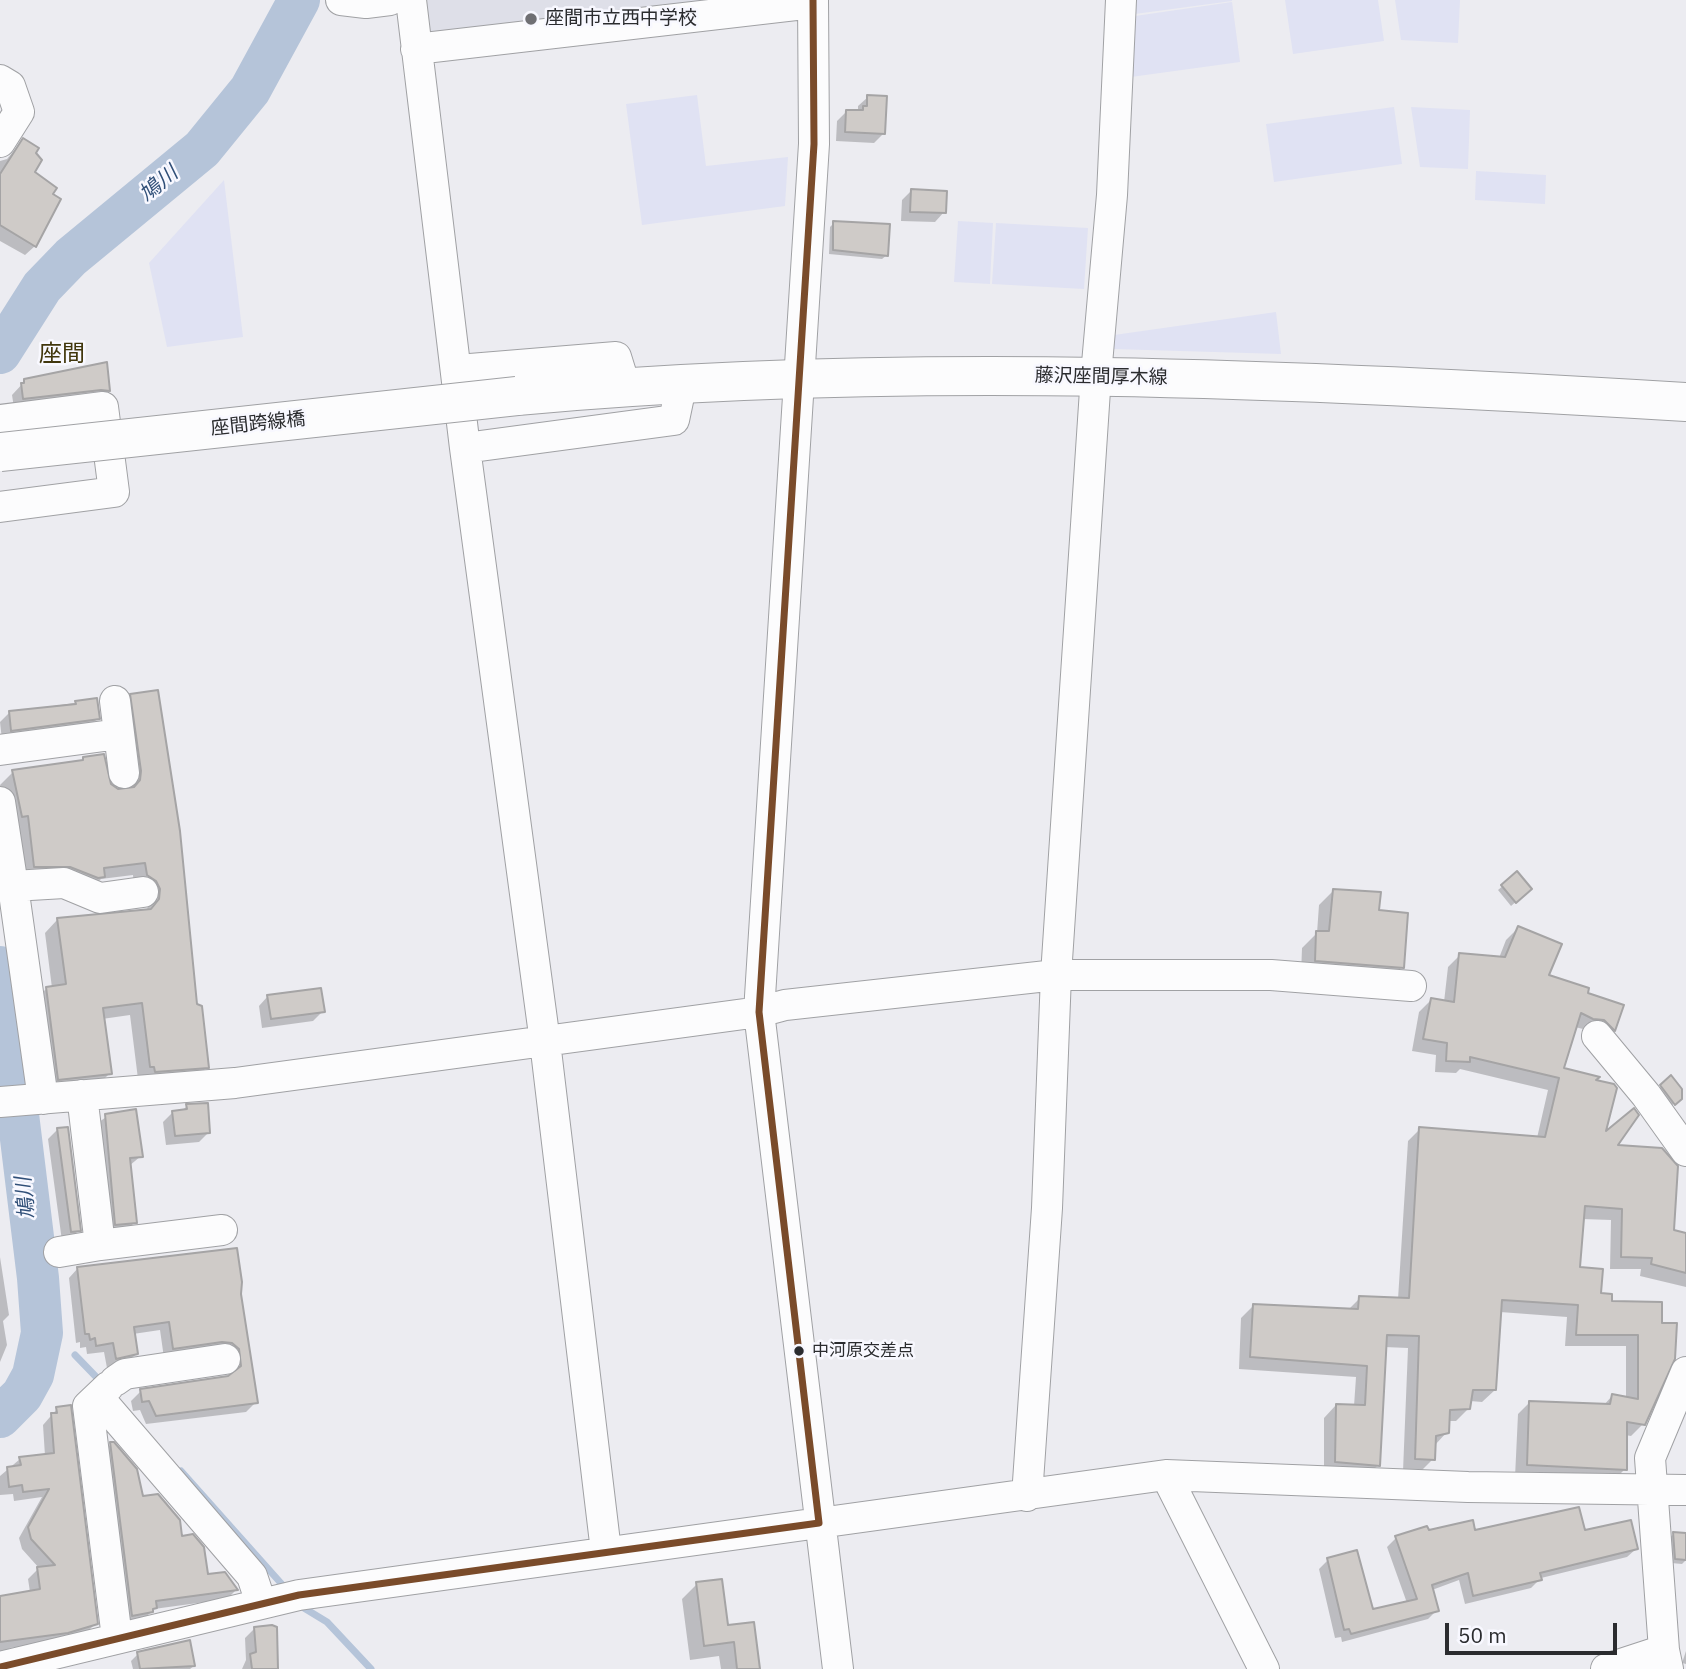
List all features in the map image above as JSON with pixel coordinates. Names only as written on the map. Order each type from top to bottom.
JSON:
[{"type":"main road","name":"藤沢座間厚木線","points":[[517,396],[682,382],[797,395],[1096,375],[1686,402]]},
{"type":"main road","name":"座間跨線橋","points":[[0,452],[517,396]]},
{"type":"street","points":[[341,0],[366,3],[390,0]]},
{"type":"street","points":[[411,0],[458,370],[465,448],[545,1042],[606,1551]]},
{"type":"street","points":[[1027,1496],[1047,1208],[1056,975],[1096,375],[1112,195],[1121,0]]},
{"type":"street","points":[[416,49],[813,1],[814,144],[759,1012],[838,1669]]},
{"type":"street","points":[[0,80],[10,86],[19,112],[0,142]]},
{"type":"street","points":[[458,370],[616,357],[625,386]]},
{"type":"street","points":[[465,448],[674,421],[682,382]]},
{"type":"street","points":[[0,420],[103,407],[114,492],[0,507]]},
{"type":"street","points":[[115,701],[124,773]]},
{"type":"street","points":[[0,750],[119,734]]},
{"type":"street","points":[[0,802],[13,886],[24,1100],[235,1083],[759,1012],[785,1005],[1056,975],[1272,975],[1411,986]]},
{"type":"street","points":[[13,886],[64,883],[100,898],[143,892]]},
{"type":"street","points":[[1597,1036],[1646,1095],[1686,1151]]},
{"type":"street","points":[[82,1095],[100,1245]]},
{"type":"street","points":[[59,1252],[222,1230]]},
{"type":"street","points":[[117,1637],[88,1406],[125,1374],[225,1359]]},
{"type":"street","points":[[1606,1669],[1666,1659],[1650,1458],[1686,1372]]},
{"type":"street","points":[[106,1389],[252,1576],[279,1599]]},
{"type":"street","points":[[1166,1475],[1264,1669]]},
{"type":"street","points":[[0,1667],[279,1599],[606,1551],[1027,1496],[1166,1475],[1468,1487],[1651,1487],[1686,1490]]},
{"type":"shaded area","name":"座間市立西中学校","points":[[420,0],[796,0],[433,45]]},
{"type":"shaded area","points":[[1135,0],[1232,0],[1232,1],[1135,14]]},
{"type":"shaded area","points":[[1285,0],[1378,0],[1384,41],[1293,54]]},
{"type":"shaded area","points":[[1395,0],[1460,0],[1458,43],[1401,40]]},
{"type":"shaded area","points":[[1232,2],[1240,62],[1131,77],[1135,16]]},
{"type":"shaded area","points":[[697,95],[706,166],[788,157],[785,206],[642,225],[626,104]]},
{"type":"shaded area","points":[[1394,107],[1402,164],[1274,182],[1266,124]]},
{"type":"shaded area","points":[[1411,107],[1470,110],[1468,169],[1420,167]]},
{"type":"shaded area","points":[[1476,171],[1546,175],[1545,204],[1475,200]]},
{"type":"shaded area","points":[[224,180],[243,337],[167,347],[149,263]]},
{"type":"shaded area","points":[[958,221],[993,223],[990,284],[954,282]]},
{"type":"shaded area","points":[[996,223],[1088,228],[1084,289],[992,284]]},
{"type":"shaded area","points":[[1276,312],[1281,354],[1113,349],[1114,335]]},
{"type":"building","points":[[867,95],[887,96],[885,134],[845,132],[846,110],[863,110],[863,106],[867,106]]},
{"type":"building","points":[[23,138],[39,148],[36,153],[42,160],[35,172],[57,188],[53,194],[61,199],[36,247],[0,225],[0,174]]},
{"type":"building","points":[[911,189],[947,191],[946,213],[910,212]]},
{"type":"building","points":[[833,221],[890,224],[888,256],[833,250]]},
{"type":"building","points":[[107,362],[110,391],[23,399],[21,383],[24,383],[24,379]]},
{"type":"building","points":[[158,690],[180,831],[197,1004],[202,1006],[209,1068],[155,1072],[154,1067],[150,1067],[142,1003],[103,1008],[112,1074],[58,1080],[46,987],[66,984],[57,918],[151,909],[159,899],[160,889],[156,881],[147,875],[145,863],[104,868],[105,877],[98,878],[70,867],[34,867],[28,816],[22,817],[12,770],[83,760],[83,757],[104,754],[111,784],[118,789],[134,787],[140,780],[141,771],[130,694]]},
{"type":"building","points":[[97,698],[100,719],[11,731],[9,711],[76,704],[75,701]]},
{"type":"building","points":[[1517,871],[1532,889],[1516,903],[1501,885]]},
{"type":"building","points":[[1333,889],[1381,892],[1379,910],[1408,913],[1404,968],[1315,961],[1316,931],[1329,931]]},
{"type":"building","points":[[1518,926],[1562,944],[1549,975],[1589,988],[1588,993],[1624,1005],[1615,1031],[1604,1020],[1593,1019],[1581,1013],[1564,1068],[1600,1077],[1596,1080],[1614,1084],[1617,1088],[1606,1131],[1634,1108],[1639,1115],[1618,1145],[1662,1148],[1678,1166],[1674,1230],[1686,1233],[1686,1273],[1651,1264],[1652,1258],[1621,1257],[1622,1209],[1585,1206],[1580,1267],[1603,1269],[1601,1293],[1612,1294],[1612,1301],[1662,1302],[1662,1323],[1677,1323],[1675,1359],[1645,1425],[1627,1422],[1627,1470],[1527,1465],[1529,1401],[1610,1404],[1612,1394],[1638,1399],[1638,1335],[1576,1335],[1578,1305],[1502,1300],[1496,1390],[1473,1390],[1470,1409],[1450,1410],[1449,1433],[1436,1436],[1435,1460],[1415,1459],[1419,1336],[1387,1335],[1380,1466],[1335,1462],[1336,1404],[1365,1405],[1367,1366],[1250,1357],[1253,1304],[1358,1309],[1359,1296],[1409,1298],[1419,1127],[1545,1137],[1559,1078],[1470,1057],[1470,1062],[1446,1061],[1447,1043],[1423,1039],[1431,998],[1454,1002],[1459,953],[1505,957]]},
{"type":"building","points":[[321,988],[325,1012],[271,1019],[267,995]]},
{"type":"building","points":[[1671,1075],[1682,1089],[1682,1099],[1675,1105],[1660,1085]]},
{"type":"building","points":[[208,1103],[210,1133],[175,1136],[172,1111],[187,1109],[186,1104]]},
{"type":"building","points":[[136,1109],[143,1157],[130,1158],[137,1223],[115,1225],[105,1114]]},
{"type":"building","points":[[68,1127],[81,1231],[71,1232],[57,1128]]},
{"type":"building","points":[[237,1248],[241,1294],[258,1403],[156,1416],[149,1401],[142,1402],[140,1389],[228,1376],[241,1366],[239,1349],[232,1343],[222,1342],[173,1349],[169,1322],[134,1327],[138,1354],[116,1359],[113,1343],[96,1346],[95,1338],[90,1340],[89,1334],[85,1334],[77,1267]]},
{"type":"building","points":[[71,1405],[98,1624],[68,1633],[0,1642],[0,1596],[40,1589],[37,1567],[55,1565],[31,1539],[28,1527],[49,1489],[23,1492],[22,1485],[9,1487],[7,1467],[21,1465],[19,1457],[54,1453],[51,1413],[57,1413],[56,1407]]},
{"type":"building","points":[[110,1442],[114,1442],[137,1469],[143,1496],[158,1494],[180,1520],[182,1536],[193,1534],[204,1547],[208,1574],[225,1572],[238,1590],[156,1601],[157,1608],[153,1609],[153,1612],[132,1616]]},
{"type":"building","points":[[1579,1507],[1585,1530],[1631,1520],[1638,1549],[1540,1573],[1542,1580],[1473,1596],[1468,1573],[1432,1585],[1439,1611],[1351,1634],[1349,1629],[1344,1630],[1327,1558],[1357,1550],[1373,1609],[1417,1599],[1395,1536],[1427,1526],[1429,1530],[1473,1520],[1475,1530]]},
{"type":"building","points":[[1673,1532],[1686,1533],[1686,1560],[1675,1559]]},
{"type":"building","points":[[722,1579],[728,1625],[754,1622],[760,1669],[737,1669],[734,1642],[704,1646],[696,1582]]},
{"type":"building","points":[[254,1627],[277,1627],[278,1669],[252,1669],[250,1654],[256,1652]]},
{"type":"building","points":[[190,1640],[195,1666],[140,1669],[137,1652]]},
{"type":"waterway","name":"鳩川","points":[[0,353],[42,287],[71,257],[202,149],[250,90],[299,0]]},
{"type":"waterway","name":"鳩川","points":[[0,967],[38,1278],[42,1333],[33,1375],[22,1395],[0,1417]]},
{"type":"waterway","points":[[41,1321],[53,1333]]},
{"type":"waterway","points":[[75,1355],[103,1384]]},
{"type":"waterway","points":[[181,1471],[287,1590]]},
{"type":"waterway","points":[[299,1605],[327,1622],[371,1669]]},
{"type":"transit line","points":[[0,1667],[299,1595],[819,1523],[759,1012],[814,144],[813,0]]},
{"type":"place","name":"座間市立西中学校","points":[[531,19]]},
{"type":"place","name":"中河原交差点","points":[[799,1351]]},
{"type":"district","name":"座間","points":[[62,354]]}]
